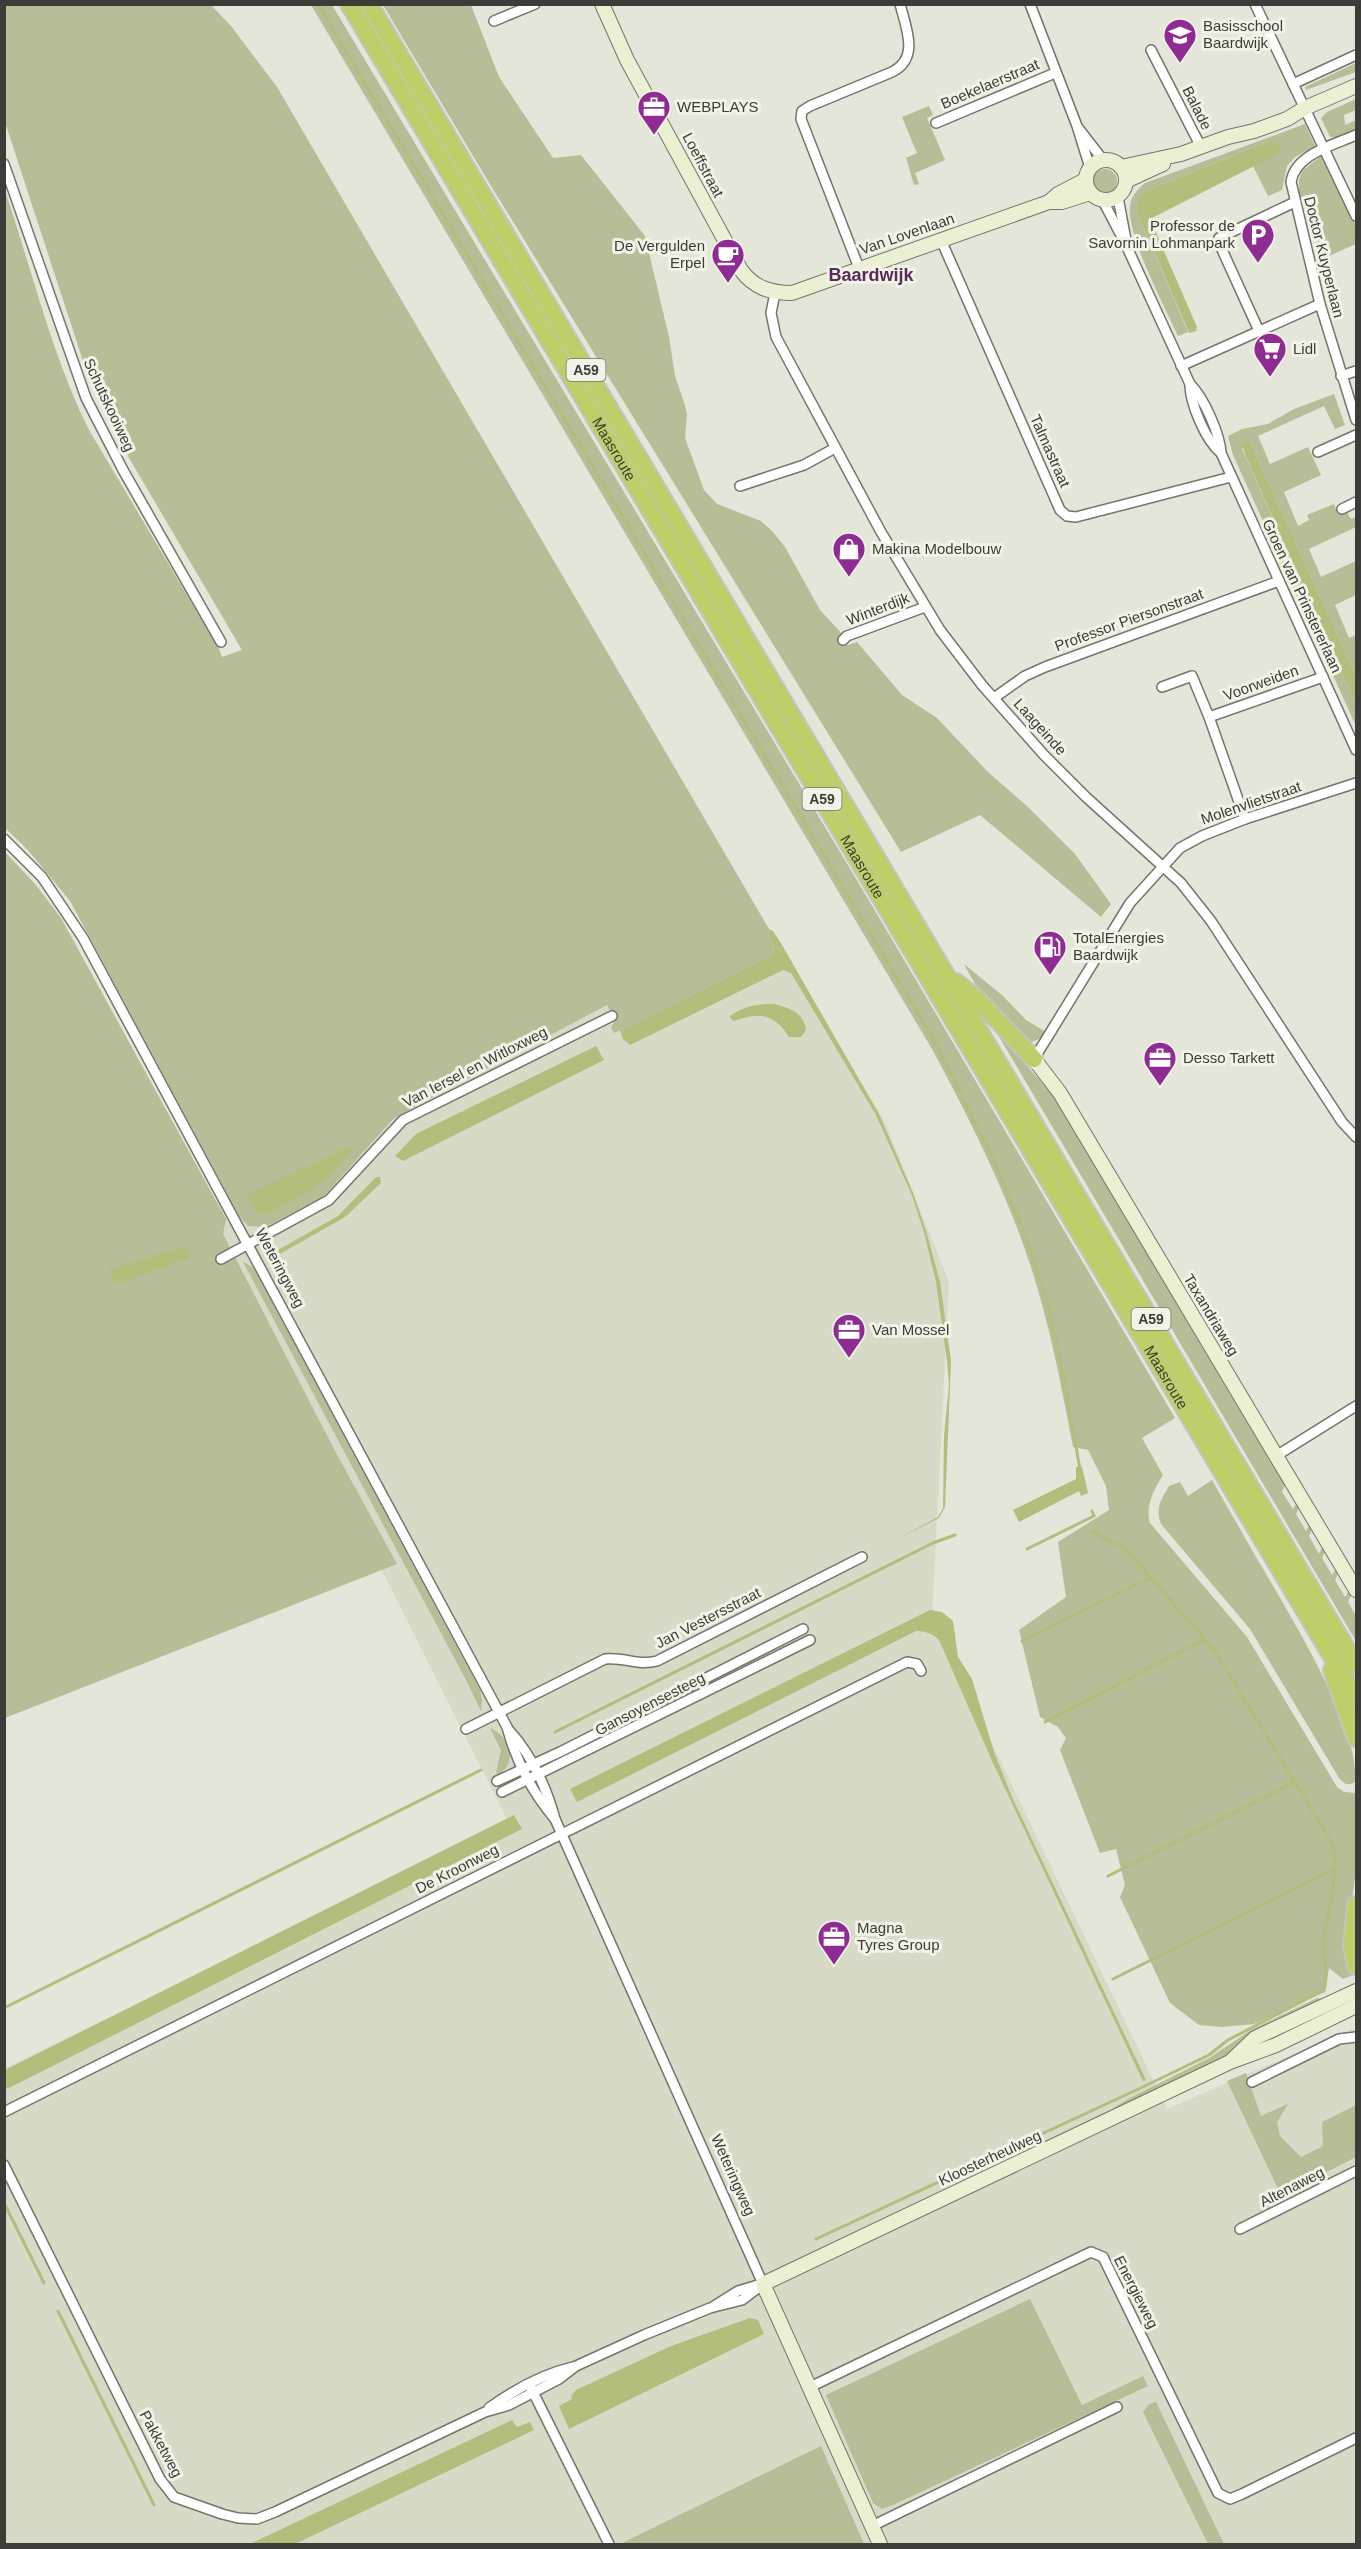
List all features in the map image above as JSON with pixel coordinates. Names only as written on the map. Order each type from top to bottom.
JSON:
[{"type":"highway","name":"Maasroute","points":[[349,4],[1356,1697]]},
{"type":"highway","name":"Maasroute","points":[[369,4],[1356,1665]]},
{"type":"highway","name":"A59","points":[[945,973],[978,1000],[1034,1059]]},
{"type":"highway","name":"A59","points":[[1318,1633],[1356,1738]]},
{"type":"highway","points":[[1356,1905],[1352,1937],[1356,1966]]},
{"type":"main road","name":"Loeffstraat","points":[[602,4],[627,60],[741,270],[755,285],[775,293]]},
{"type":"main road","points":[[1126,181],[1121,167],[1103,160],[1088,180],[1103,201],[1118,197],[1126,181],[1181,154],[1228,137],[1251,123],[1305,108],[1356,87]]},
{"type":"main road","points":[[1121,167],[1181,154]]},
{"type":"main road","name":"Van Lovenlaan","points":[[775,293],[792,293],[941,240],[1049,201],[1058,194],[1088,180]]},
{"type":"main road","name":"Taxandriaweg","points":[[1034,1059],[1060,1093],[1356,1590]]},
{"type":"main road","name":"Kloosterheulweg","points":[[1230,2062],[1256,2038],[1356,1991]]},
{"type":"main road","name":"Kloosterheulweg","points":[[764,2284],[1230,2062],[1276,2045],[1356,2006]]},
{"type":"main road","name":"Weteringweg","points":[[764,2284],[880,2544]]},
{"type":"street","points":[[494,21],[535,4]]},
{"type":"street","points":[[859,268],[801,118],[802,111],[904,65],[910,44],[900,4]]},
{"type":"street","points":[[1030,4],[1077,126],[1088,180]]},
{"type":"street","points":[[1255,4],[1356,216]]},
{"type":"street","name":"Balade","points":[[1151,50],[1201,147]]},
{"type":"street","points":[[1293,84],[1356,55]]},
{"type":"street","name":"Boekelaerstraat","points":[[936,123],[1056,73]]},
{"type":"street","points":[[1077,126],[1103,160]]},
{"type":"street","name":"Doctor Kuyperlaan","points":[[1356,135],[1302,161],[1292,175],[1295,202],[1320,303],[1356,420]]},
{"type":"street","name":"Schutskooiweg","points":[[4,165],[86,398],[118,461],[221,642]]},
{"type":"street","name":"Groen van Prinstererlaan","points":[[1118,197],[1126,245]]},
{"type":"street","name":"Groen van Prinstererlaan","points":[[1103,201],[1126,245],[1190,384],[1190,396],[1212,446],[1221,453],[1356,750]]},
{"type":"street","points":[[1259,331],[1219,243],[1219,238],[1295,202]]},
{"type":"street","name":"Talmastraat","points":[[941,240],[1060,510],[1067,516],[1076,517],[1231,477]]},
{"type":"street","name":"Laageinde","points":[[775,293],[771,313],[776,337],[835,448],[925,607],[959,657],[1086,797],[1181,882],[1211,921],[1342,1122],[1356,1137]]},
{"type":"street","points":[[1181,366],[1320,303]]},
{"type":"street","points":[[1341,376],[1356,371]]},
{"type":"street","points":[[1318,452],[1356,435]]},
{"type":"street","points":[[740,486],[804,465],[835,448]]},
{"type":"street","points":[[1342,508],[1356,502]]},
{"type":"street","name":"Professor Piersonstraat","points":[[994,698],[1025,676],[1045,667],[1279,580]]},
{"type":"street","name":"Winterdijk","points":[[843,640],[847,636],[925,607]]},
{"type":"street","name":"Voorweiden","points":[[1162,687],[1192,676],[1245,819]]},
{"type":"street","name":"Voorweiden","points":[[1209,717],[1323,676]]},
{"type":"street","name":"Molenvlietstraat","points":[[1034,1059],[1130,903],[1180,848],[1202,836],[1245,819],[1356,783]]},
{"type":"street","name":"Weteringweg","points":[[4,839],[42,877],[83,938],[507,1727],[522,1768],[539,1801],[555,1819]]},
{"type":"street","name":"Van Iersel en Witloxweg","points":[[221,1259],[329,1200],[403,1120],[612,1016]]},
{"type":"street","points":[[1276,1456],[1356,1406]]},
{"type":"street","name":"Jan Vestersstraat","points":[[466,1729],[605,1659],[614,1658],[644,1664],[657,1661],[862,1557]]},
{"type":"street","name":"Gansoyensesteeg","points":[[497,1781],[560,1752],[803,1629]]},
{"type":"street","name":"Gansoyensesteeg","points":[[502,1792],[810,1640]]},
{"type":"street","name":"De Kroonweg","points":[[4,2112],[907,1662],[917,1664],[921,1671]]},
{"type":"street","name":"Weteringweg","points":[[507,1727],[521,1743],[539,1775],[549,1797],[555,1819],[764,2284]]},
{"type":"street","points":[[1252,2082],[1339,2039],[1356,2037]]},
{"type":"street","name":"Pakketweg","points":[[4,2165],[160,2479],[174,2497],[237,2518],[257,2519],[485,2412],[509,2404],[531,2388],[559,2379],[576,2366],[710,2308],[738,2291],[764,2284]]},
{"type":"street","name":"Altenaweg","points":[[1240,2229],[1356,2171]]},
{"type":"street","name":"Energieweg","points":[[810,2387],[1091,2252],[1103,2257],[1218,2493],[1230,2499],[1356,2438]]},
{"type":"street","points":[[531,2388],[609,2544]]},
{"type":"street","points":[[872,2526],[1117,2407]]},
{"type":"shaded area","points":[[5,5],[211,5],[231,26],[277,87],[769,929],[768,935],[775,949],[770,956],[614,1033],[611,1028],[615,1020],[607,1005],[418,1105],[393,1119],[323,1197],[266,1227],[248,1226],[240,1217],[70,901],[27,849],[5,828],[4,188],[53,341],[89,430],[222,657],[242,650],[129,458],[83,361],[4,119]]},
{"type":"shaded area","points":[[311,5],[332,5],[855,877],[1175,1418],[1142,1438],[1163,1475],[1150,1504],[1150,1523],[1247,1637],[1337,1787],[1344,1792],[1356,1793],[1357,1859],[1348,1935],[1353,1975],[1343,1979],[1329,1968],[1325,1992],[1254,2024],[1222,2027],[1199,2025],[1170,2003],[1120,1897],[1125,1885],[1116,1849],[1100,1853],[1060,1750],[1066,1738],[1058,1727],[1040,1717],[1019,1630],[1066,1597],[1058,1542],[1109,1510],[1106,1486],[1088,1450],[1073,1447],[1043,1307],[1019,1233],[997,1180],[932,1049]]},
{"type":"shaded area","points":[[383,5],[471,5],[499,77],[553,158],[581,155],[645,236],[669,337],[675,376],[687,415],[685,438],[704,490],[717,504],[761,521],[772,531],[785,547],[820,610],[845,637],[840,639],[848,645],[857,642],[902,695],[937,718],[988,772],[1028,807],[1075,854],[1111,904],[1101,917],[980,815],[901,852],[491,186]]},
{"type":"shaded area","points":[[1356,63],[1356,72],[1306,90],[1305,87]]},
{"type":"shaded area","points":[[1356,99],[1356,110],[1344,115],[1345,125],[1356,120],[1356,131],[1341,138],[1330,137],[1321,118],[1327,112]]},
{"type":"shaded area","points":[[929,106],[933,115],[927,118],[945,160],[915,173],[919,184],[914,185],[906,158],[917,153],[902,117]]},
{"type":"shaded area","points":[[1305,124],[1315,146],[1295,157],[1287,166],[1282,190],[1268,196],[1253,166],[1281,151],[1281,146],[1272,140],[1151,189],[1138,214],[1188,332],[1178,336],[1148,271],[1134,234],[1130,218],[1133,196],[1145,183]]},
{"type":"shaded area","points":[[1272,140],[1281,146],[1281,151],[1276,155],[1150,219],[1197,327],[1196,331],[1189,333],[1138,214],[1139,202],[1151,189]]},
{"type":"shaded area","points":[[1321,156],[1356,226],[1356,244],[1322,259],[1307,195],[1299,198],[1299,180],[1302,171]]},
{"type":"shaded area","points":[[1105,169],[1113,173],[1117,181],[1113,189],[1105,193],[1097,189],[1093,181],[1097,173]]},
{"type":"shaded area","points":[[1334,394],[1345,425],[1335,429],[1324,406],[1258,436],[1270,464],[1308,447],[1321,475],[1284,492],[1298,526],[1309,520],[1307,515],[1334,504],[1338,514],[1346,511],[1351,519],[1356,517],[1356,527],[1309,549],[1321,577],[1356,561],[1356,595],[1335,605],[1349,638],[1356,635],[1356,676],[1250,442],[1242,449],[1356,704],[1356,726],[1233,455],[1228,436],[1242,429],[1268,424],[1294,409]]},
{"type":"shaded area","points":[[1250,442],[1356,676],[1356,704],[1245,455],[1242,444]]},
{"type":"shaded area","points":[[4,851],[36,885],[61,918],[226,1219],[223,1234],[334,1449],[397,1564],[5,1718]]},
{"type":"shaded area","points":[[769,929],[773,931],[782,945],[879,1114],[913,1193],[940,1282],[951,1361],[945,1507],[939,1518],[896,1540],[938,1517],[943,1508],[944,1436],[949,1385],[936,1282],[924,1232],[911,1193],[876,1115],[791,973],[783,970],[630,1045],[623,1039],[620,1030],[770,956],[775,949],[768,935]]},
{"type":"shaded area","points":[[782,951],[885,1122],[949,1282],[932,1618],[1167,2109],[1352,2029],[1356,2031],[1356,2544],[5,2544],[5,2068],[509,1823],[200,1209],[619,995]]},
{"type":"shaded area","points":[[964,964],[1003,996],[1026,1020],[1046,1032],[1043,1036],[1031,1042],[1010,1028],[984,997]]},
{"type":"shaded area","points":[[774,1004],[790,1009],[799,1015],[806,1030],[801,1037],[789,1037],[772,1019],[751,1016],[734,1021],[730,1016],[751,1006]]},
{"type":"shaded area","points":[[994,1028],[1057,1100],[1286,1483],[1282,1492],[1293,1509],[1298,1501],[1300,1505],[1296,1514],[1306,1531],[1310,1523],[1313,1527],[1309,1536],[1319,1554],[1323,1545],[1326,1549],[1322,1558],[1332,1575],[1337,1567],[1339,1571],[1335,1580],[1345,1597],[1350,1589],[1352,1593],[1348,1602],[1356,1616],[1356,1641]]},
{"type":"shaded area","points":[[596,1046],[604,1060],[403,1161],[395,1156],[416,1134]]},
{"type":"shaded area","points":[[348,1146],[352,1149],[344,1161],[312,1190],[261,1216],[254,1210],[247,1195]]},
{"type":"shaded area","points":[[376,1177],[380,1177],[381,1183],[345,1217],[280,1254],[278,1250],[338,1216]]},
{"type":"shaded area","points":[[186,1246],[189,1251],[188,1259],[114,1284],[109,1269]]},
{"type":"shaded area","points":[[243,1262],[253,1267],[480,1690],[481,1711],[465,1678]]},
{"type":"shaded area","points":[[1076,1467],[1082,1467],[1088,1493],[1081,1496],[1079,1491],[1019,1522],[1013,1510],[1076,1479]]},
{"type":"shaded area","points":[[1212,1480],[1327,1684],[1349,1738],[1354,1762],[1355,1782],[1353,1783],[1347,1784],[1339,1778],[1250,1629],[1161,1524],[1159,1509],[1169,1486],[1180,1482],[1188,1496]]},
{"type":"shaded area","points":[[930,1610],[942,1612],[953,1621],[958,1657],[972,1679],[994,1752],[1012,1797],[1146,2080],[1143,2081],[993,1763],[939,1640],[931,1634],[916,1631],[577,1802],[570,1789]]},
{"type":"shaded area","points":[[490,1728],[503,1737],[509,1750],[508,1763],[498,1776],[496,1772],[501,1750]]},
{"type":"shaded area","points":[[514,1815],[522,1829],[5,2088],[5,2070]]},
{"type":"shaded area","points":[[1317,1998],[1327,2000],[1221,2062],[1101,2116],[1128,2099],[1209,2058],[1251,2030]]},
{"type":"shaded area","points":[[1246,2073],[1261,2116],[1288,2104],[1277,2122],[1280,2136],[1301,2157],[1323,2146],[1322,2122],[1356,2105],[1356,2157],[1281,2195],[1227,2081]]},
{"type":"shaded area","points":[[1030,2299],[1082,2405],[1143,2376],[1148,2386],[893,2505],[882,2509],[873,2503],[826,2395]]},
{"type":"shaded area","points":[[750,2318],[758,2320],[764,2334],[569,2429],[559,2406],[572,2399],[571,2396],[576,2390],[671,2346]]},
{"type":"shaded area","points":[[1156,2402],[1224,2544],[1208,2544],[1143,2412],[1149,2404]]},
{"type":"shaded area","points":[[512,2420],[517,2427],[530,2422],[534,2430],[295,2544],[250,2544]]},
{"type":"shaded area","points":[[821,2446],[864,2544],[620,2544]]},
{"type":"waterway","points":[[318,4],[932,1037],[997,1168],[1037,1269],[1057,1345],[1080,1469]]},
{"type":"waterway","points":[[1027,1549],[1094,1516],[1092,1511]]},
{"type":"waterway","points":[[816,2239],[1209,2055],[1228,2040],[1324,1990],[1326,1978],[1324,1940],[1335,1865],[1332,1843],[1215,1651],[1124,1547],[1106,1540],[1093,1531]]},
{"type":"waterway","points":[[555,1732],[933,1543],[955,1535]]},
{"type":"waterway","points":[[1022,1641],[1150,1578]]},
{"type":"waterway","points":[[1045,1722],[1204,1640]]},
{"type":"waterway","points":[[4,2008],[481,1770]]},
{"type":"waterway","points":[[1108,1876],[1296,1781]]},
{"type":"waterway","points":[[1113,1979],[1334,1869]]},
{"type":"waterway","points":[[4,2203],[44,2283]]},
{"type":"waterway","points":[[58,2311],[154,2505]]},
{"type":"place","name":"Basisschool Baardwijk","points":[[1180,64]]},
{"type":"place","name":"WEBPLAYS","points":[[654,136]]},
{"type":"place","name":"Professor de Savornin Lohmanpark","points":[[1258,264]]},
{"type":"place","name":"De Vergulden Erpel","points":[[728,284]]},
{"type":"place","name":"Lidl","points":[[1270,378]]},
{"type":"place","name":"Makina Modelbouw","points":[[849,578]]},
{"type":"place","name":"TotalEnergies Baardwijk","points":[[1050,976]]},
{"type":"place","name":"Desso Tarkett","points":[[1160,1087]]},
{"type":"place","name":"Van Mossel","points":[[849,1359]]},
{"type":"place","name":"Magna Tyres Group","points":[[834,1966]]},
{"type":"district","name":"Baardwijk","points":[[871,275]]}]
